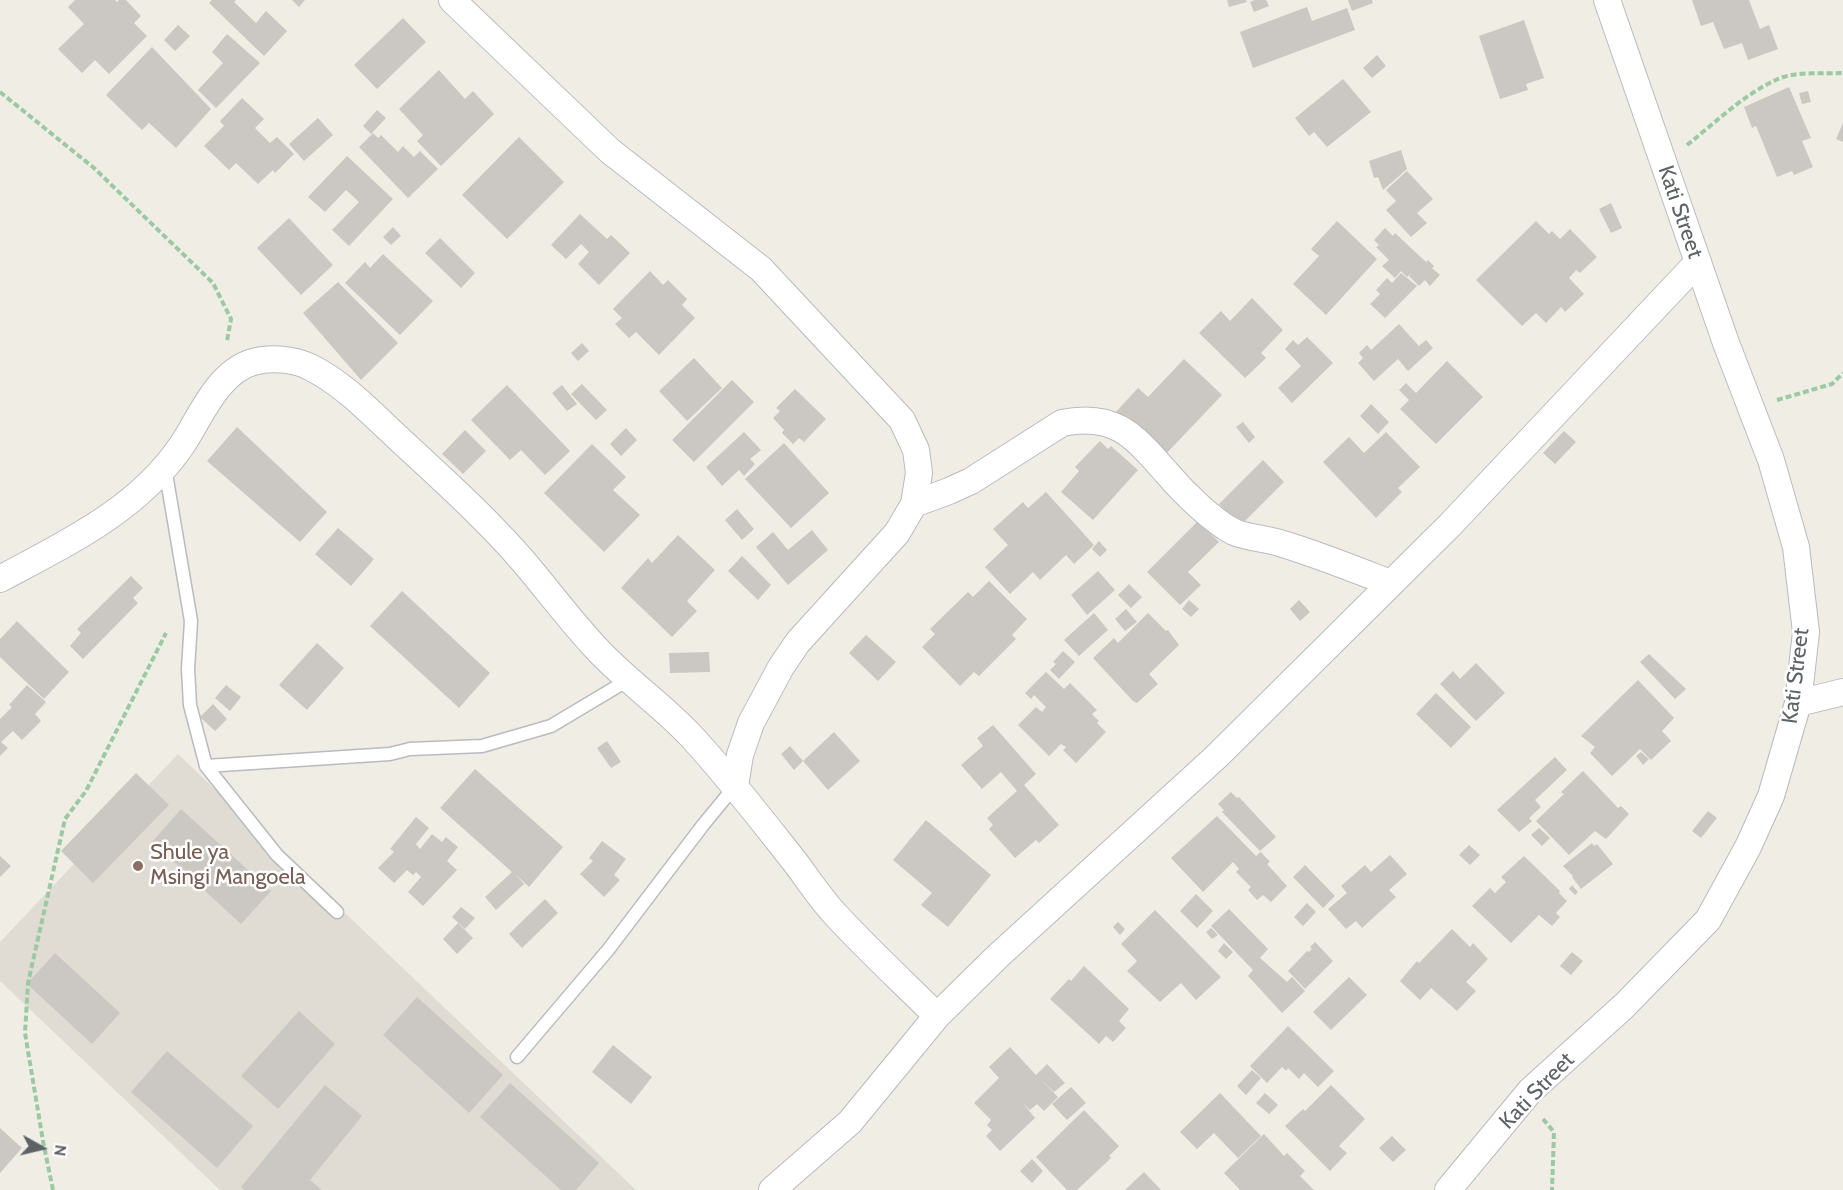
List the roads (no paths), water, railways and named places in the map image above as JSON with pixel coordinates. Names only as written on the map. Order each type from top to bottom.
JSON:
[{"type":"street","points":[[452,0],[610,151],[761,269],[902,420],[916,450],[919,473],[914,504],[897,533],[798,642],[781,668],[751,723],[740,755],[735,786]]},
{"type":"street","name":"Kati Street","points":[[1448,1190],[1530,1091],[1624,1006],[1708,920],[1748,847],[1771,796],[1797,703],[1806,632],[1796,547],[1771,460],[1663,165],[1607,0]]},
{"type":"street","points":[[772,1190],[850,1122],[937,1016],[998,956],[1216,757],[1450,525],[1698,262]]},
{"type":"street","points":[[0,579],[78,537],[110,517],[145,490],[181,446],[222,384],[234,372],[250,362],[273,358],[308,366],[348,392],[494,529],[595,647],[628,680],[688,733],[735,786],[834,913],[937,1016]]},
{"type":"street","points":[[914,504],[971,481],[1062,423],[1097,422],[1114,425],[1133,436],[1195,501],[1235,532],[1314,554],[1390,583]]},
{"type":"street","points":[[1797,703],[1843,692]]},
{"type":"lane","points":[[165,467],[191,621],[190,705],[206,766],[277,855],[337,912]]},
{"type":"lane","points":[[206,766],[390,754],[410,749],[482,746],[551,726],[628,680]]},
{"type":"lane","points":[[517,1057],[608,950],[735,786]]},
{"type":"place","name":"Shule ya Msingi Mangoela","points":[[138,866]]}]
